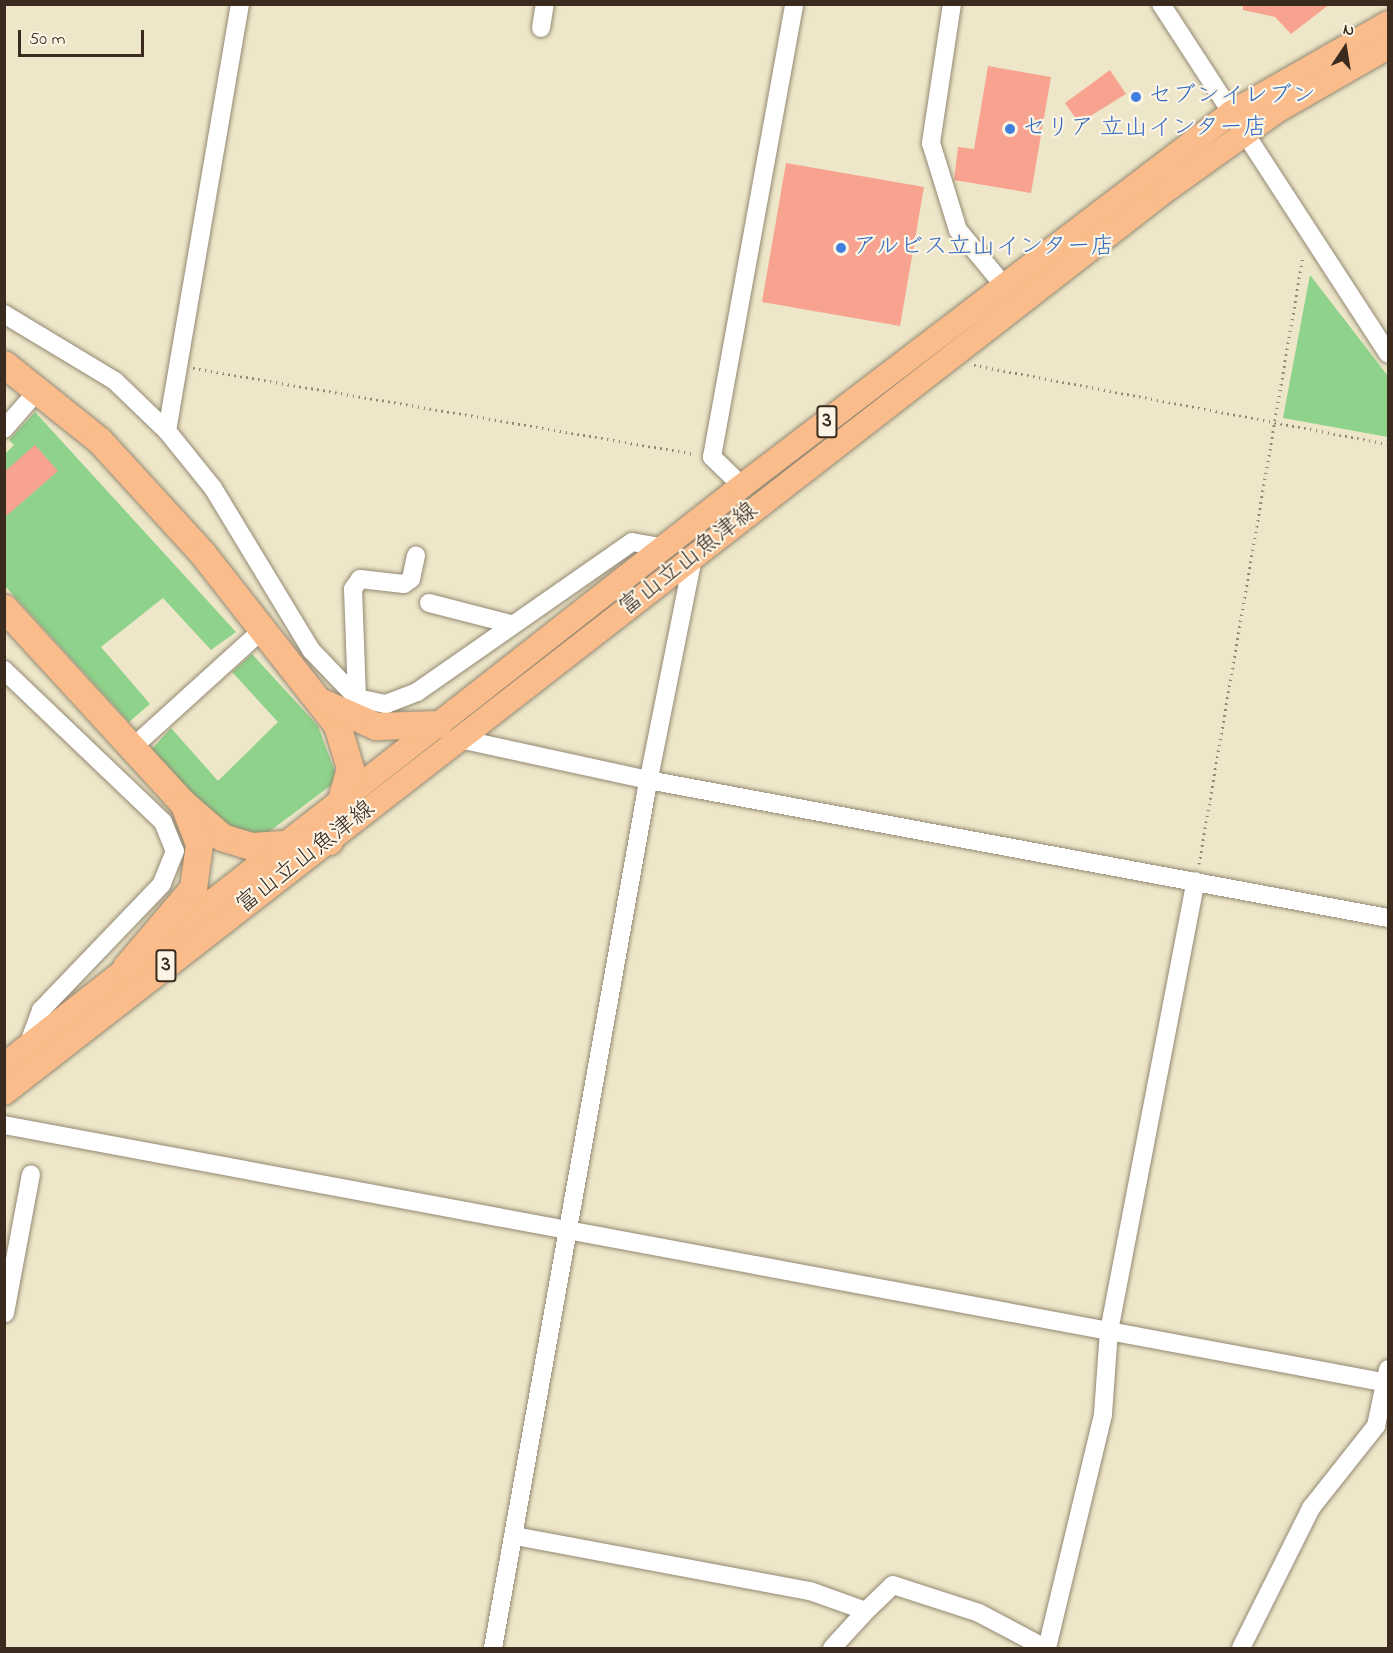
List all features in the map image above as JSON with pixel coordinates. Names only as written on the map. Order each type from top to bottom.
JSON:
[{"type":"highway","points":[[4,363],[40,388],[99,440],[203,554],[260,633],[316,697],[349,754],[344,797],[329,841],[282,844],[236,843],[182,802],[4,608]]},
{"type":"highway","points":[[316,697],[359,723],[449,732]]},
{"type":"highway","points":[[126,967],[185,902],[197,879],[199,844],[182,802]]},
{"type":"main road","name":"富山立山魚津線","points":[[4,1093],[329,841],[449,732],[742,486],[1231,113],[1389,23]]},
{"type":"main road","name":"富山立山魚津線","points":[[4,1065],[344,797],[449,732],[693,558],[950,357],[1243,134],[1389,47]]},
{"type":"street","points":[[167,431],[240,4]]},
{"type":"street","points":[[542,28],[545,4]]},
{"type":"street","points":[[742,486],[712,457],[794,4]]},
{"type":"street","points":[[952,4],[931,143],[958,230],[1005,287]]},
{"type":"street","points":[[1161,4],[1306,234],[1389,354]]},
{"type":"street","points":[[4,314],[115,381],[167,431],[213,488],[311,650],[357,698],[386,704],[417,692],[511,624],[633,542],[667,548]]},
{"type":"street","points":[[4,429],[40,388]]},
{"type":"street","points":[[357,698],[353,589],[360,579],[404,584],[411,579],[416,556]]},
{"type":"street","points":[[493,1648],[515,1536],[648,780],[693,558]]},
{"type":"street","points":[[429,603],[511,624]]},
{"type":"street","points":[[133,747],[260,633]]},
{"type":"street","points":[[4,670],[163,822],[175,851],[162,884],[40,1010],[27,1048]]},
{"type":"street","points":[[449,732],[648,780],[1389,918]]},
{"type":"street","points":[[832,1648],[893,1585],[979,1613],[1046,1648],[1103,1414],[1109,1331],[1196,881]]},
{"type":"street","points":[[4,1125],[1109,1331],[1388,1378],[1376,1425],[1311,1508],[1240,1648]]},
{"type":"street","points":[[5,1314],[31,1174]]},
{"type":"street","points":[[515,1536],[810,1591],[866,1611]]},
{"type":"path","points":[[1196,881],[1277,423],[1306,234]]},
{"type":"path","points":[[950,357],[981,367],[1389,444]]},
{"type":"path","points":[[177,366],[712,457]]},
{"type":"green space","points":[[1310,275],[1388,376],[1388,437],[1283,418]]},
{"type":"green space","points":[[35,412],[236,632],[211,650],[163,598],[101,647],[150,704],[129,722],[5,586],[5,454],[14,445],[9,440]]},
{"type":"green space","points":[[252,654],[318,726],[338,780],[266,834],[234,837],[196,810],[151,750],[171,728],[218,781],[278,722],[232,672]]},
{"type":"building","points":[[1243,4],[1330,4],[1291,34],[1275,17],[1243,10]]},
{"type":"building","points":[[988,66],[1051,77],[1031,193],[954,180],[958,147],[974,149]]},
{"type":"building","points":[[1110,70],[1126,94],[1079,123],[1065,103]]},
{"type":"building","points":[[786,163],[924,187],[900,326],[762,302]]},
{"type":"building","points":[[35,445],[58,471],[4,518],[4,472]]},
{"type":"place","name":"セブンイレブン","points":[[1136,97]]},
{"type":"place","name":"セリア 立山インター店","points":[[1010,129]]},
{"type":"place","name":"アルビス立山インター店","points":[[841,248]]}]
